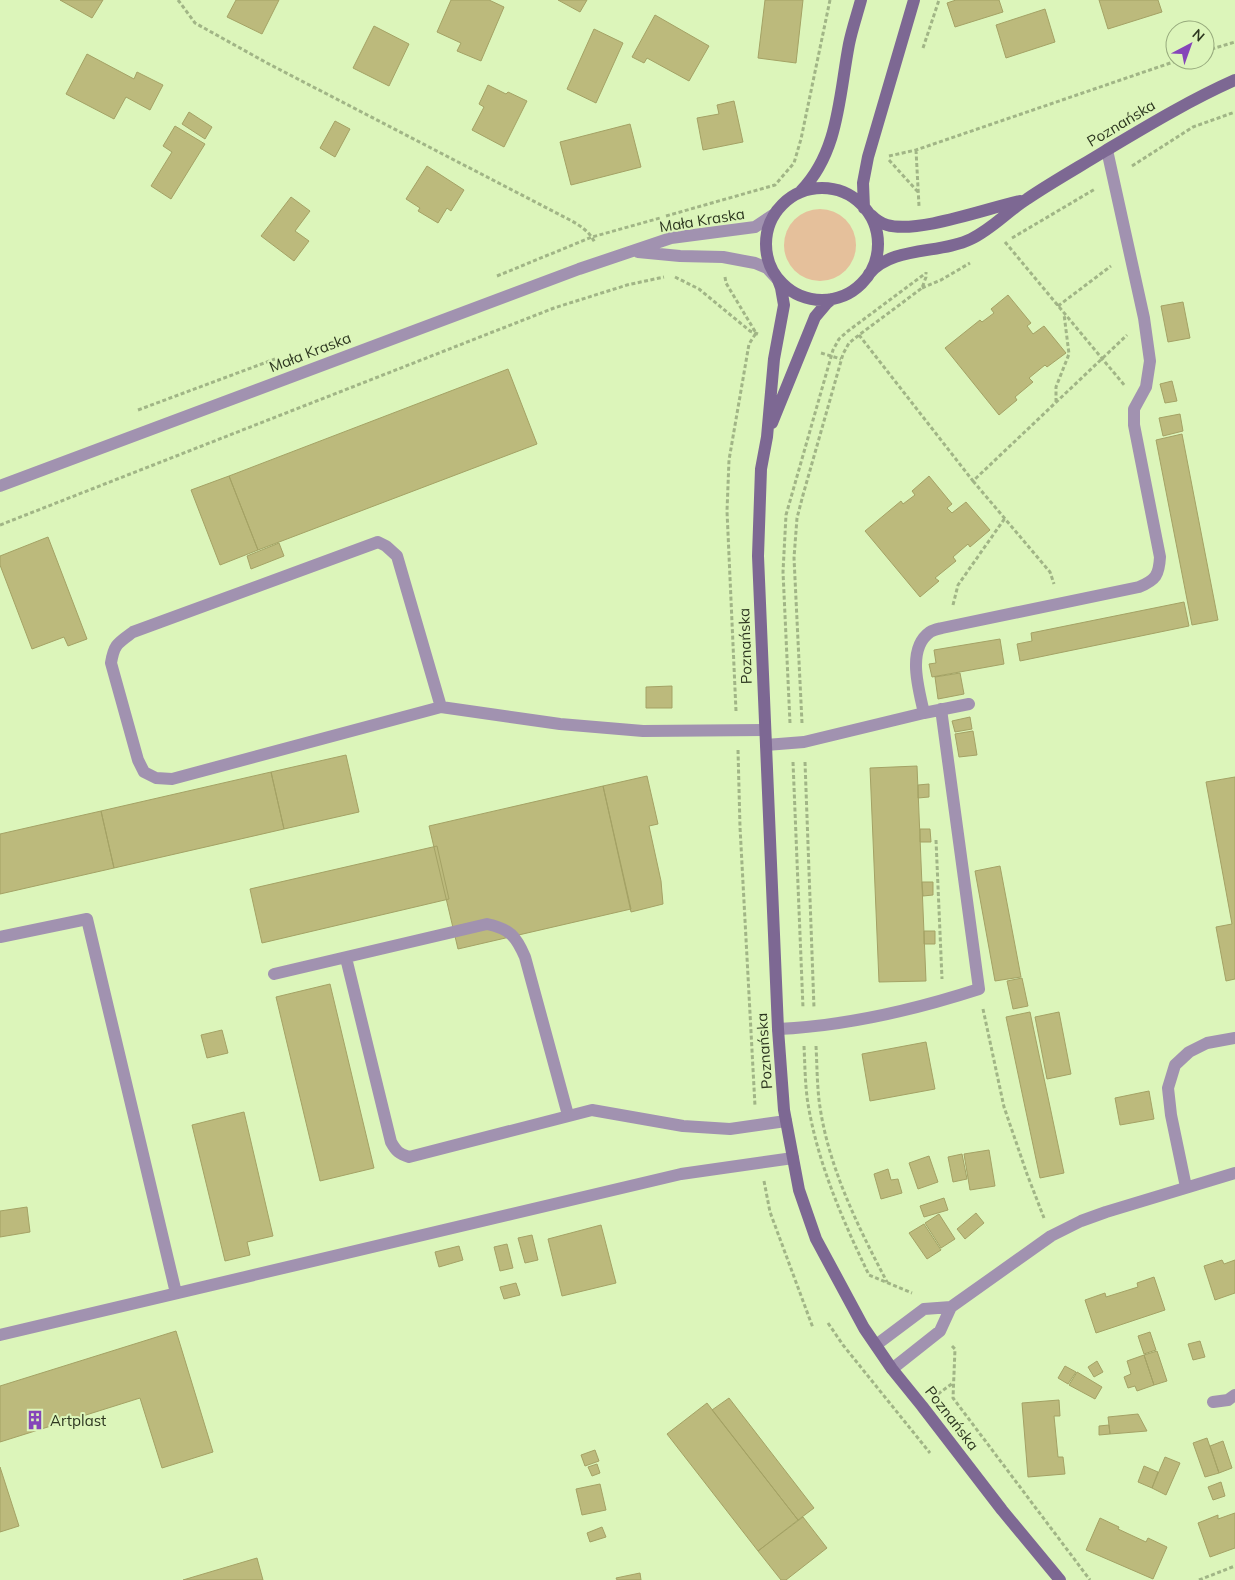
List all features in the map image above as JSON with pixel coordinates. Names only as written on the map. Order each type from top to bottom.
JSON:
[{"type":"main road","points":[[801,191],[819,188],[839,191],[849,195],[864,208],[875,225],[877,253],[870,274],[851,292],[832,299],[815,300],[794,293],[778,280],[769,265],[765,250],[767,230],[773,215],[788,199],[801,191],[818,171],[829,146],[834,129],[849,41],[861,0]]},
{"type":"main road","points":[[864,208],[863,183],[868,157],[914,0]]},
{"type":"main road","name":"Poznańska","points":[[870,274],[880,264],[892,258],[953,246],[970,239],[1026,199],[1152,122],[1235,80]]},
{"type":"main road","name":"Poznańska","points":[[864,208],[882,224],[908,226],[965,216],[1026,199]]},
{"type":"main road","name":"Poznańska","points":[[778,280],[784,305],[774,360],[767,436],[761,469],[758,556],[778,1029],[786,1122],[799,1190],[816,1239],[846,1296],[892,1369],[1002,1510],[1060,1580]]},
{"type":"main road","name":"Poznańska","points":[[767,436],[815,317],[832,299]]},
{"type":"street","points":[[924,713],[917,676],[918,651],[922,641],[930,632],[948,626],[1139,587],[1148,584],[1159,570],[1160,557],[1134,425],[1134,409],[1146,387],[1150,361],[1144,318],[1108,150]]},
{"type":"street","name":"Mała Kraska","points":[[0,486],[602,261],[671,238],[755,227],[766,222],[773,215]]},
{"type":"street","name":"Mała Kraska","points":[[633,252],[724,257],[755,262],[767,268],[778,280]]},
{"type":"street","points":[[441,707],[397,556],[386,546],[378,542],[133,632],[113,650],[111,663],[138,760],[144,772],[156,778],[172,779],[441,707],[560,724],[643,731],[764,730]]},
{"type":"street","points":[[766,745],[798,742],[969,704]]},
{"type":"street","points":[[778,1029],[809,1028],[916,1008],[979,988],[941,709]]},
{"type":"street","points":[[0,937],[87,918],[176,1293]]},
{"type":"street","points":[[274,974],[487,924],[510,932],[518,942],[525,957],[568,1115]]},
{"type":"street","points":[[346,958],[390,1142],[396,1151],[402,1155],[409,1156],[592,1110],[683,1126],[730,1129],[786,1122]]},
{"type":"street","points":[[1186,1187],[1171,1115],[1168,1088],[1175,1065],[1189,1052],[1207,1043],[1235,1038]]},
{"type":"street","points":[[0,1335],[681,1174],[793,1158]]},
{"type":"street","points":[[892,1369],[940,1331],[951,1307],[1052,1236],[1081,1221],[1106,1212],[1235,1172]]},
{"type":"street","points":[[876,1345],[924,1309],[951,1307]]},
{"type":"street","points":[[1213,1402],[1228,1400],[1235,1396]]},
{"type":"path","points":[[178,0],[195,23],[267,63],[584,228],[592,237],[602,261]]},
{"type":"path","points":[[488,279],[592,237],[774,184],[794,163],[801,139],[830,0]]},
{"type":"path","points":[[1215,49],[1235,42]]},
{"type":"path","points":[[916,150],[918,192],[886,156],[916,150],[1165,65]]},
{"type":"path","points":[[997,247],[1114,178],[1193,127],[1235,112]]},
{"type":"path","points":[[801,139],[829,146]]},
{"type":"path","points":[[1005,242],[1127,387]]},
{"type":"path","points":[[1058,306],[1130,251]]},
{"type":"path","points":[[912,1293],[870,1275],[832,1192],[808,1104],[805,1066],[809,1028],[798,742],[800,711],[794,558],[797,518],[843,354],[850,343],[859,335],[922,288],[941,280],[973,261]]},
{"type":"path","points":[[887,1282],[860,1227],[834,1162],[819,1100],[809,1028],[798,742],[783,572],[786,515],[832,350],[839,339],[926,272],[922,288]]},
{"type":"path","points":[[0,525],[554,308],[636,283],[660,277],[674,276],[699,289],[750,331],[756,333]]},
{"type":"path","points":[[1056,402],[1056,387],[1069,354],[1064,313]]},
{"type":"path","points":[[974,481],[1144,318]]},
{"type":"path","points":[[859,335],[974,481],[1050,572],[1058,604]]},
{"type":"path","points":[[134,412],[283,356]]},
{"type":"path","points":[[948,626],[958,585],[1005,518]]},
{"type":"path","points":[[936,836],[943,1001]]},
{"type":"path","points":[[979,988],[1004,1107],[1027,1174],[1052,1236]]},
{"type":"path","points":[[955,1349],[953,1398],[1090,1580]]},
{"type":"path","points":[[1199,1580],[1235,1566]]},
{"type":"shaded area","points":[[820,209],[834,212],[846,219],[853,231],[856,245],[853,259],[846,271],[834,278],[820,281],[806,278],[794,271],[787,259],[784,245],[787,231],[794,219],[806,212]]},
{"type":"building","points":[[60,0],[103,0],[92,18]]},
{"type":"building","points":[[236,0],[279,0],[262,34],[227,17]]},
{"type":"building","points":[[451,0],[489,0],[504,7],[481,61],[457,51],[461,43],[437,32]]},
{"type":"building","points":[[558,0],[587,0],[580,12]]},
{"type":"building","points":[[765,0],[803,0],[796,63],[758,58]]},
{"type":"building","points":[[956,0],[999,0],[1003,12],[955,27],[947,3]]},
{"type":"building","points":[[1099,0],[1158,0],[1162,12],[1108,29]]},
{"type":"building","points":[[1045,9],[1055,42],[1006,58],[996,25]]},
{"type":"building","points":[[655,15],[709,46],[689,81],[647,58],[644,63],[632,57]]},
{"type":"building","points":[[374,26],[409,44],[389,86],[353,68]]},
{"type":"building","points":[[594,29],[623,43],[596,103],[567,89]]},
{"type":"building","points":[[87,54],[134,79],[137,72],[163,85],[150,110],[126,97],[114,119],[66,94]]},
{"type":"building","points":[[488,85],[527,101],[504,147],[472,130],[484,107],[479,104]]},
{"type":"building","points":[[734,101],[743,142],[703,150],[697,118],[719,114],[717,105]]},
{"type":"building","points":[[189,112],[212,127],[205,139],[182,124]]},
{"type":"building","points":[[335,121],[350,129],[335,157],[320,148]]},
{"type":"building","points":[[630,124],[641,167],[571,185],[560,142]]},
{"type":"building","points":[[175,126],[205,144],[171,199],[151,186],[172,152],[163,146]]},
{"type":"building","points":[[427,166],[464,190],[451,211],[447,208],[438,223],[418,211],[420,208],[406,199]]},
{"type":"building","points":[[291,197],[310,211],[295,231],[309,241],[294,261],[261,236]]},
{"type":"building","points":[[1008,295],[1031,323],[1027,326],[1033,334],[1044,326],[1066,353],[1047,367],[1045,365],[1029,378],[1033,382],[1015,397],[1017,400],[999,415],[945,348],[980,320],[982,322],[994,313],[991,309]]},
{"type":"building","points":[[1183,302],[1190,338],[1168,342],[1161,306]]},
{"type":"building","points":[[508,369],[537,444],[258,550],[229,476]]},
{"type":"building","points":[[1172,381],[1177,401],[1165,403],[1160,384]]},
{"type":"building","points":[[1180,414],[1183,431],[1163,436],[1159,418]]},
{"type":"building","points":[[1182,434],[1218,620],[1192,625],[1156,440]]},
{"type":"building","points":[[229,476],[258,550],[220,565],[191,490]]},
{"type":"building","points":[[929,476],[952,504],[947,508],[952,513],[966,502],[990,530],[970,547],[968,544],[953,557],[956,561],[935,578],[939,581],[920,597],[865,531],[901,501],[903,504],[915,495],[912,491]]},
{"type":"building","points":[[48,537],[87,639],[68,646],[64,637],[32,649],[0,565],[0,556]]},
{"type":"building","points":[[279,543],[284,556],[251,569],[247,556]]},
{"type":"building","points":[[1184,602],[1189,626],[1020,661],[1017,644],[1032,641],[1031,633]]},
{"type":"building","points":[[1000,639],[1004,664],[932,677],[929,664],[936,663],[934,650]]},
{"type":"building","points":[[960,673],[964,694],[938,699],[935,677]]},
{"type":"building","points":[[672,686],[672,708],[646,708],[646,687]]},
{"type":"building","points":[[970,717],[972,729],[955,732],[952,721]]},
{"type":"building","points":[[973,731],[977,755],[959,757],[955,734]]},
{"type":"building","points":[[346,755],[359,812],[284,829],[271,772]]},
{"type":"building","points":[[917,766],[926,981],[879,982],[870,768]]},
{"type":"building","points":[[271,772],[284,829],[114,868],[101,811]]},
{"type":"building","points":[[647,776],[658,824],[649,826],[661,881],[663,904],[631,912],[603,786]]},
{"type":"building","points":[[1235,777],[1235,979],[1226,981],[1216,927],[1232,924],[1206,782]]},
{"type":"building","points":[[929,784],[929,797],[918,798],[918,785]]},
{"type":"building","points":[[603,786],[631,909],[458,949],[429,826]]},
{"type":"building","points":[[101,811],[114,868],[0,894],[0,834]]},
{"type":"building","points":[[920,829],[930,829],[931,842],[920,842]]},
{"type":"building","points":[[437,846],[449,899],[262,943],[250,889]]},
{"type":"building","points":[[1000,866],[1021,977],[995,981],[975,871]]},
{"type":"building","points":[[922,882],[933,882],[933,895],[923,896]]},
{"type":"building","points":[[924,931],[935,931],[935,944],[924,944]]},
{"type":"building","points":[[1022,978],[1028,1006],[1013,1009],[1007,981]]},
{"type":"building","points":[[330,984],[374,1168],[320,1181],[276,997]]},
{"type":"building","points":[[1030,1012],[1064,1173],[1040,1178],[1006,1017]]},
{"type":"building","points":[[1059,1012],[1071,1074],[1047,1079],[1035,1017]]},
{"type":"building","points":[[222,1030],[228,1053],[207,1058],[201,1035]]},
{"type":"building","points":[[926,1042],[935,1089],[870,1101],[862,1054]]},
{"type":"building","points":[[1149,1091],[1154,1119],[1120,1125],[1115,1098]]},
{"type":"building","points":[[244,1112],[273,1236],[247,1242],[250,1255],[225,1261],[192,1125]]},
{"type":"building","points":[[989,1150],[995,1186],[970,1190],[964,1154]]},
{"type":"building","points":[[962,1154],[967,1179],[953,1182],[948,1157]]},
{"type":"building","points":[[929,1156],[938,1182],[918,1189],[909,1163]]},
{"type":"building","points":[[888,1169],[891,1180],[898,1179],[902,1193],[881,1199],[874,1174]]},
{"type":"building","points":[[944,1198],[948,1210],[924,1217],[920,1206]]},
{"type":"building","points":[[27,1207],[30,1232],[0,1237],[0,1211]]},
{"type":"building","points":[[976,1213],[984,1223],[965,1239],[957,1229]]},
{"type":"building","points":[[939,1214],[955,1239],[941,1248],[925,1223]]},
{"type":"building","points":[[924,1224],[941,1250],[927,1259],[909,1233]]},
{"type":"building","points":[[601,1225],[616,1283],[562,1296],[548,1239]]},
{"type":"building","points":[[532,1235],[538,1260],[525,1263],[518,1238]]},
{"type":"building","points":[[507,1244],[513,1268],[500,1271],[494,1247]]},
{"type":"building","points":[[459,1246],[463,1260],[439,1267],[435,1252]]},
{"type":"building","points":[[1222,1260],[1224,1264],[1235,1260],[1235,1293],[1215,1300],[1204,1266]]},
{"type":"building","points":[[1154,1277],[1165,1310],[1096,1333],[1085,1300],[1105,1293],[1106,1297],[1138,1287],[1137,1283]]},
{"type":"building","points":[[516,1283],[520,1295],[504,1299],[500,1287]]},
{"type":"building","name":"Artplast","points":[[176,1331],[213,1452],[162,1468],[140,1398],[0,1442],[0,1386]]},
{"type":"building","points":[[1150,1332],[1156,1350],[1144,1354],[1138,1336]]},
{"type":"building","points":[[1200,1341],[1205,1357],[1193,1360],[1188,1344]]},
{"type":"building","points":[[1157,1351],[1167,1381],[1154,1385],[1144,1355]]},
{"type":"building","points":[[1144,1355],[1154,1385],[1137,1391],[1135,1386],[1128,1388],[1124,1377],[1131,1374],[1127,1361]]},
{"type":"building","points":[[1097,1361],[1103,1372],[1094,1377],[1088,1367]]},
{"type":"building","points":[[1065,1366],[1076,1372],[1068,1384],[1058,1378]]},
{"type":"building","points":[[1077,1372],[1102,1387],[1095,1399],[1069,1385]]},
{"type":"building","points":[[729,1398],[814,1508],[798,1520],[712,1410]]},
{"type":"building","points":[[1059,1400],[1060,1416],[1054,1416],[1058,1457],[1063,1457],[1065,1474],[1028,1477],[1022,1403]]},
{"type":"building","points":[[707,1403],[798,1520],[758,1551],[667,1434]]},
{"type":"building","points":[[1138,1414],[1147,1431],[1110,1434],[1108,1417]]},
{"type":"building","points":[[1109,1425],[1110,1434],[1099,1435],[1099,1426]]},
{"type":"building","points":[[1207,1438],[1219,1473],[1205,1477],[1193,1443]]},
{"type":"building","points":[[1223,1441],[1232,1468],[1219,1473],[1210,1446]]},
{"type":"building","points":[[595,1450],[599,1461],[585,1466],[581,1455]]},
{"type":"building","points":[[1165,1457],[1180,1463],[1166,1495],[1152,1488]]},
{"type":"building","points":[[597,1464],[600,1473],[592,1476],[588,1467]]},
{"type":"building","points":[[1144,1466],[1158,1472],[1152,1488],[1138,1482]]},
{"type":"building","points":[[0,1467],[19,1526],[0,1532]]},
{"type":"building","points":[[1221,1482],[1225,1496],[1213,1500],[1208,1487]]},
{"type":"building","points":[[600,1484],[606,1510],[582,1515],[576,1489]]},
{"type":"building","points":[[1235,1513],[1235,1548],[1210,1557],[1198,1523],[1218,1515],[1218,1519]]},
{"type":"building","points":[[803,1517],[827,1548],[786,1580],[781,1580],[758,1551]]},
{"type":"building","points":[[1100,1518],[1146,1542],[1148,1538],[1167,1547],[1153,1579],[1086,1550]]},
{"type":"building","points":[[602,1527],[606,1537],[590,1542],[587,1533]]},
{"type":"building","points":[[257,1558],[263,1580],[183,1580]]},
{"type":"building","points":[[640,1573],[641,1580],[617,1580],[616,1578]]},
{"type":"place","name":"Artplast","points":[[35,1420]]}]
